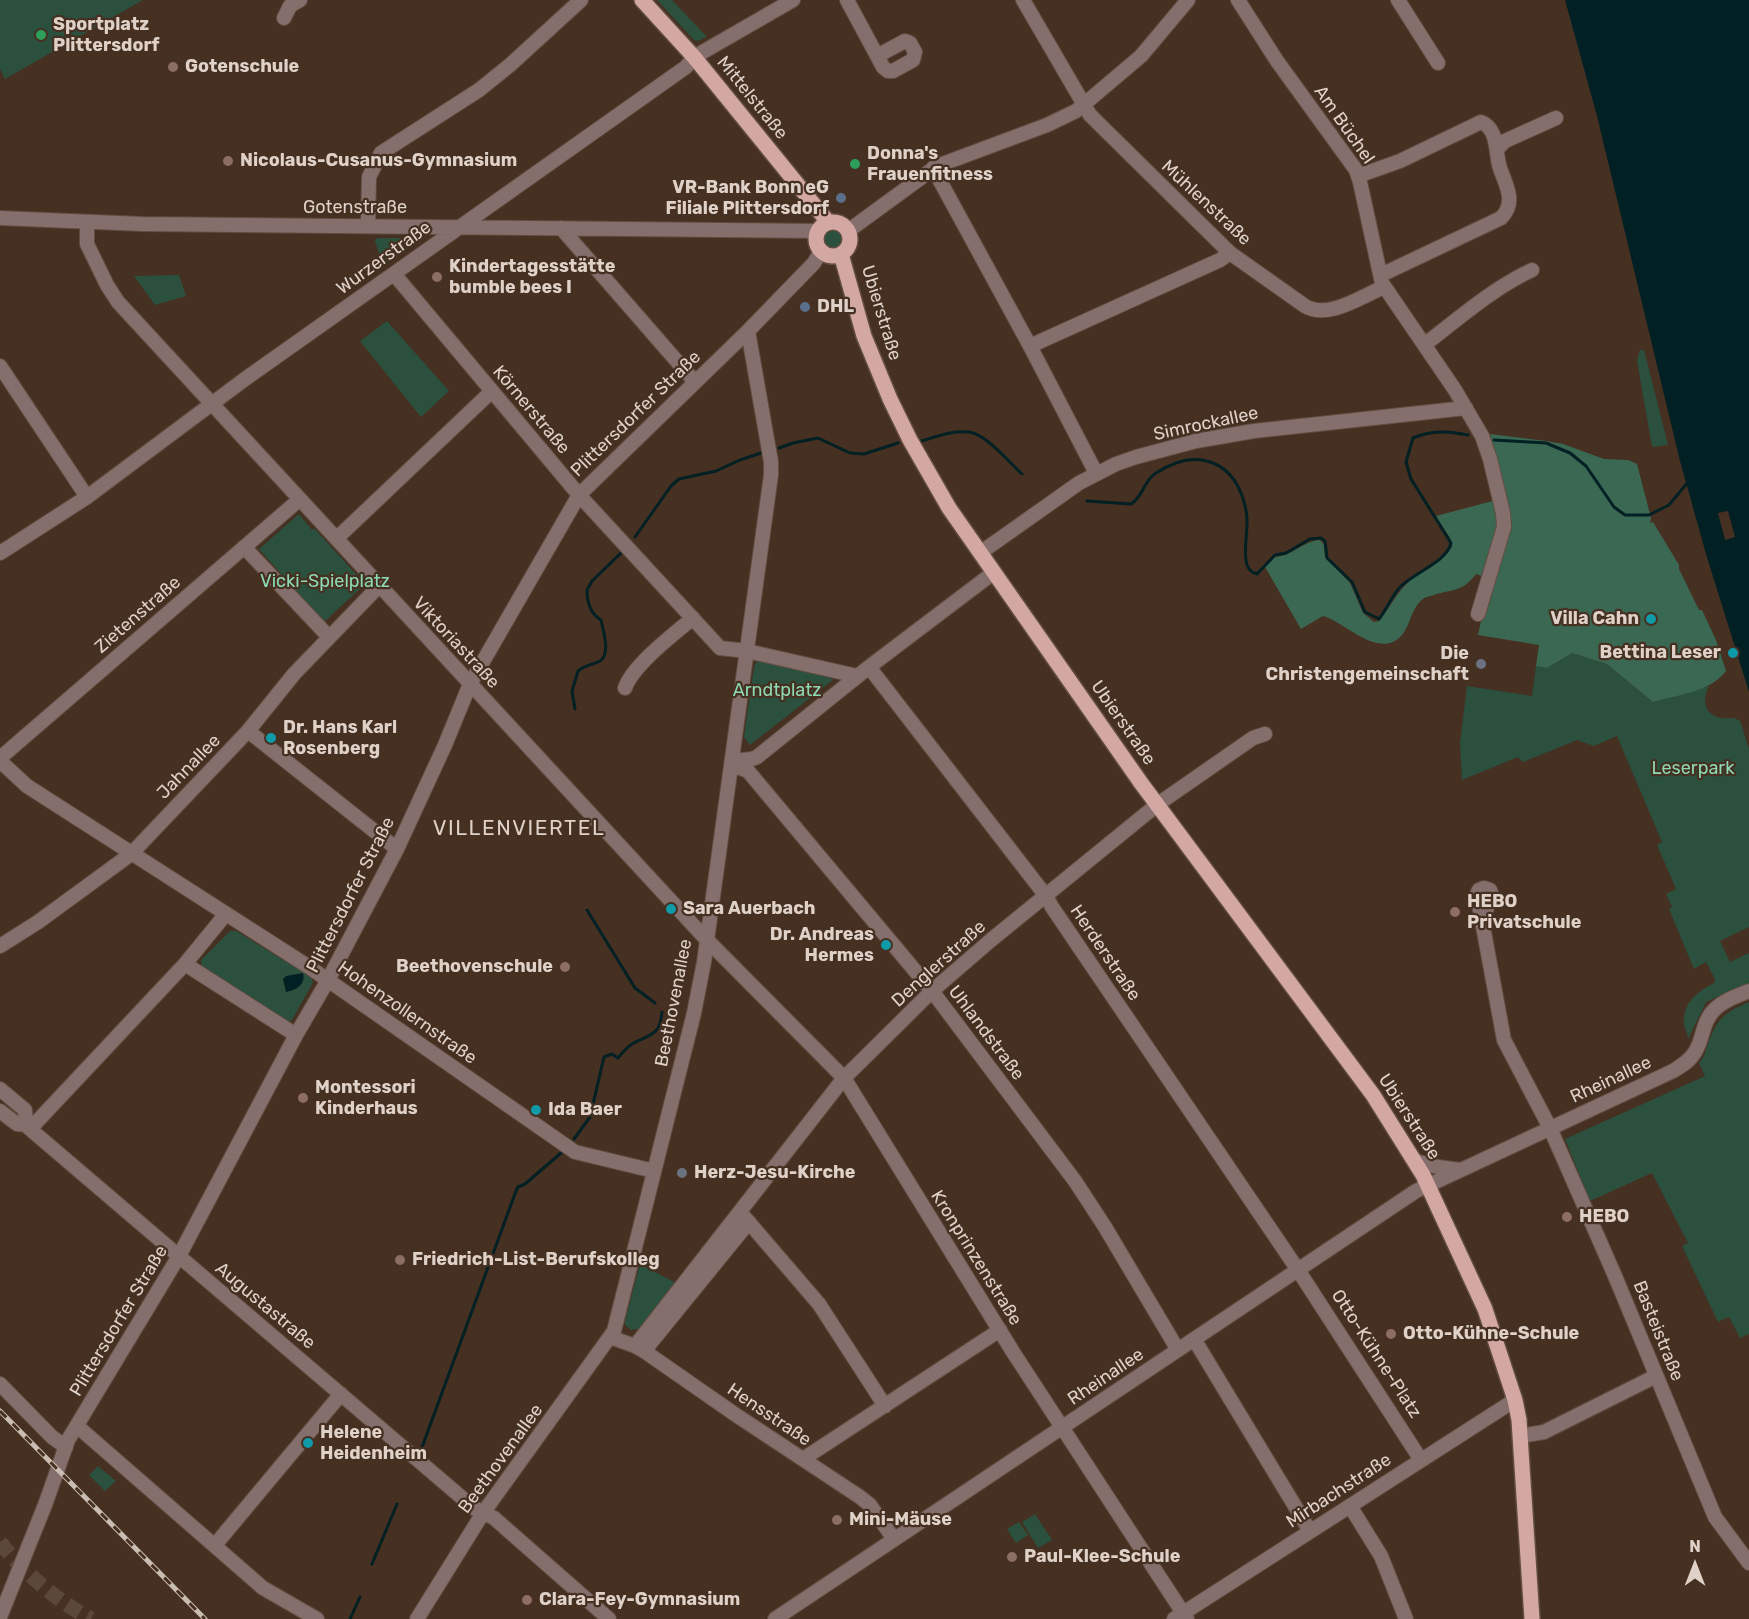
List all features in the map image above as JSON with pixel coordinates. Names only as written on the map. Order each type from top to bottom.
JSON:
[{"type":"main road","name":"Mittelstraße","points":[[642,0],[694,57],[823,227]]},
{"type":"main road","points":[[840,223],[848,231],[850,241],[846,251],[841,254],[831,256],[821,251],[816,242],[823,227],[840,223]]},
{"type":"main road","name":"Ubierstraße","points":[[841,254],[864,336],[890,399],[926,470],[993,573],[1158,804],[1373,1095],[1429,1185]]},
{"type":"main road","points":[[1429,1185],[1485,1308],[1515,1400],[1520,1436],[1532,1619]]},
{"type":"street","points":[[284,18],[290,6],[300,0]]},
{"type":"street","points":[[368,226],[369,177],[381,153],[479,90],[505,70],[581,0]]},
{"type":"street","name":"Wurzerstraße","points":[[0,553],[87,497],[212,403],[686,67],[694,57],[793,0]]},
{"type":"street","points":[[847,0],[877,56]]},
{"type":"street","name":"Mühlenstraße","points":[[1023,0],[1090,115],[1230,253],[1305,306],[1318,311],[1334,309],[1382,281]]},
{"type":"street","points":[[848,231],[933,168],[1061,120],[1084,105],[1141,56],[1188,0]]},
{"type":"street","name":"Am Büchel","points":[[1238,0],[1277,61],[1348,158],[1358,176],[1382,281],[1482,436],[1504,520],[1502,538],[1478,614]]},
{"type":"street","points":[[1398,0],[1438,63]]},
{"type":"street","points":[[1498,148],[1505,141],[1556,118]]},
{"type":"street","points":[[1358,176],[1394,164],[1481,122],[1488,126],[1498,148],[1498,159],[1509,196],[1508,208],[1497,220],[1382,281]]},
{"type":"street","points":[[933,168],[1096,473]]},
{"type":"street","name":"Gotenstraße","points":[[0,218],[87,223],[561,228],[823,227]]},
{"type":"street","name":"Viktoriastraße","points":[[87,223],[87,244],[118,302],[706,939]]},
{"type":"street","points":[[561,228],[695,382]]},
{"type":"street","name":"Plittersdorfer Straße","points":[[0,1617],[66,1447],[179,1256],[296,1035],[328,980],[397,849],[445,745],[470,684],[579,495],[748,331],[814,262],[821,251]]},
{"type":"street","points":[[1030,346],[1220,260],[1230,253]]},
{"type":"street","points":[[1424,345],[1479,303],[1520,275],[1532,270]]},
{"type":"street","name":"Körnerstraße","points":[[394,274],[579,495],[720,648],[747,651]]},
{"type":"street","name":"Beethovenallee","points":[[417,1619],[483,1513],[610,1337],[654,1171],[694,1013],[732,763],[772,468],[748,331]]},
{"type":"street","points":[[1,371],[87,497]]},
{"type":"street","points":[[337,538],[492,392]]},
{"type":"street","name":"Simrockallee","points":[[980,553],[1079,483],[1096,473],[1136,457],[1218,437],[1279,428],[1466,408]]},
{"type":"street","name":"Zietenstraße","points":[[0,760],[300,499]]},
{"type":"street","points":[[244,547],[329,637]]},
{"type":"street","points":[[750,765],[857,676],[993,573]]},
{"type":"street","name":"Jahnallee","points":[[0,946],[38,922],[131,854],[249,731],[294,674],[378,586]]},
{"type":"street","points":[[625,688],[628,680],[657,649],[693,618]]},
{"type":"street","points":[[747,651],[857,676]]},
{"type":"street","name":"Herderstraße","points":[[869,667],[1046,896],[1298,1270]]},
{"type":"street","points":[[249,731],[397,849]]},
{"type":"street","name":"Denglerstraße","points":[[639,1348],[745,1217],[844,1078],[932,991],[1158,804],[1254,738],[1265,734]]},
{"type":"street","name":"Hohenzollernstraße","points":[[0,760],[27,786],[328,980],[575,1152],[654,1171]]},
{"type":"street","name":"Uhlandstraße","points":[[732,763],[750,765],[932,991],[1075,1181],[1178,1350]]},
{"type":"street","points":[[28,1127],[185,964],[225,915]]},
{"type":"street","points":[[1482,921],[1504,1040],[1550,1128]]},
{"type":"street","name":"Kronprinzenstraße","points":[[706,939],[844,1078],[1181,1617]]},
{"type":"street","points":[[185,964],[296,1035]]},
{"type":"street","name":"Rheinallee","points":[[775,1619],[1416,1191],[1673,1071],[1695,1053],[1704,1025],[1715,1008],[1749,991]]},
{"type":"street","name":"Augustastraße","points":[[0,1089],[25,1110],[28,1127]]},
{"type":"street","name":"Augustastraße","points":[[0,1111],[17,1124],[28,1127],[440,1479],[483,1513],[494,1518],[609,1619]]},
{"type":"street","name":"Basteistraße","points":[[1550,1128],[1615,1276],[1715,1517],[1742,1543],[1749,1563]]},
{"type":"street","points":[[1415,1161],[1460,1170]]},
{"type":"street","points":[[745,1217],[819,1304],[885,1406]]},
{"type":"street","name":"Otto-Kühne-Platz","points":[[1298,1270],[1421,1460]]},
{"type":"street","points":[[803,1460],[1000,1330]]},
{"type":"street","name":"Hensstraße","points":[[610,1337],[639,1348],[870,1505],[894,1539]]},
{"type":"street","points":[[1194,1339],[1310,1532]]},
{"type":"street","points":[[1520,1436],[1544,1432],[1656,1376]]},
{"type":"street","points":[[0,1384],[52,1437],[66,1447]]},
{"type":"street","points":[[215,1545],[341,1394]]},
{"type":"street","name":"Mirbachstraße","points":[[1181,1617],[1515,1400]]},
{"type":"street","points":[[77,1426],[269,1592],[317,1619]]},
{"type":"street","points":[[1350,1506],[1381,1556],[1406,1619]]},
{"type":"green space","name":"Sportplatz Plittersdorf","points":[[0,0],[143,0],[5,79],[0,69]]},
{"type":"green space","points":[[657,0],[672,0],[707,37],[694,40]]},
{"type":"green space","points":[[834,229],[841,232],[844,239],[841,246],[834,249],[827,246],[824,239],[827,232]]},
{"type":"green space","points":[[377,238],[420,239],[386,264],[382,262],[375,241]]},
{"type":"green space","points":[[179,275],[186,296],[155,305],[134,276]]},
{"type":"green space","points":[[387,321],[449,391],[421,417],[360,341]]},
{"type":"green space","points":[[1640,350],[1644,350],[1668,445],[1652,447],[1637,360]]},
{"type":"green space","points":[[1490,434],[1563,444],[1604,459],[1628,460],[1637,464],[1651,518],[1650,523],[1653,522],[1679,565],[1699,610],[1702,610],[1716,640],[1726,671],[1720,678],[1693,692],[1653,702],[1607,664],[1572,653],[1547,668],[1536,666],[1539,645],[1478,635],[1486,598],[1509,525],[1507,497]]},
{"type":"green space","points":[[1500,499],[1502,523],[1485,577],[1476,574],[1467,584],[1459,588],[1424,598],[1416,607],[1402,635],[1393,642],[1383,644],[1373,642],[1323,616],[1301,629],[1265,567],[1274,557],[1320,540],[1324,545],[1325,557],[1350,583],[1363,613],[1374,622],[1379,621],[1406,584],[1438,561],[1452,547],[1450,538],[1436,516]]},
{"type":"green space","name":"Vicki-Spielplatz","points":[[299,514],[365,584],[324,622],[259,549]]},
{"type":"green space","name":"Leserpark","points":[[1572,653],[1607,664],[1653,702],[1709,686],[1705,701],[1708,710],[1711,714],[1721,718],[1738,719],[1749,749],[1749,927],[1720,941],[1730,962],[1749,953],[1749,983],[1706,1002],[1688,1039],[1684,1025],[1685,1010],[1692,999],[1714,983],[1715,979],[1706,962],[1694,969],[1669,909],[1672,907],[1666,894],[1676,889],[1657,845],[1662,842],[1617,736],[1594,746],[1577,740],[1523,762],[1518,757],[1462,780],[1460,743],[1467,686],[1532,696],[1536,666],[1547,668]]},
{"type":"green space","name":"Arndtplatz","points":[[758,660],[832,677],[833,680],[750,745],[744,737],[754,667]]},
{"type":"green space","points":[[230,931],[236,931],[311,977],[313,982],[292,1020],[286,1022],[202,968],[201,960]]},
{"type":"green space","points":[[1749,1002],[1749,1334],[1740,1338],[1729,1317],[1718,1322],[1682,1246],[1688,1243],[1652,1173],[1590,1201],[1565,1139],[1705,1076],[1699,1063],[1714,1029],[1727,1014]]},
{"type":"green space","points":[[640,1264],[676,1283],[640,1329],[631,1330],[625,1325],[625,1321]]},
{"type":"green space","points":[[98,1466],[116,1481],[105,1491],[89,1475]]},
{"type":"green space","points":[[1035,1514],[1052,1540],[1038,1548],[1022,1522]]},
{"type":"green space","points":[[1019,1522],[1028,1535],[1016,1543],[1007,1529]]},
{"type":"water","points":[[1565,0],[1749,0],[1749,692],[1680,461],[1597,116]]},
{"type":"water","points":[[303,973],[304,977],[300,986],[286,992],[283,979],[286,976]]},
{"type":"pier","points":[[1728,511],[1735,537],[1725,540],[1718,513]]},
{"type":"waterway","points":[[921,441],[957,432],[976,434],[990,443],[1022,474]]},
{"type":"waterway","points":[[1087,501],[1131,504],[1139,497],[1146,484],[1156,473],[1186,460],[1213,463],[1234,480],[1241,493],[1247,517],[1245,552],[1247,565],[1251,571],[1257,574],[1275,555],[1286,553],[1310,539],[1321,538],[1325,541],[1327,558],[1352,582],[1365,612],[1379,619],[1400,587],[1437,562],[1451,543],[1411,479],[1406,462],[1413,438],[1440,432],[1468,435]]},
{"type":"waterway","points":[[779,448],[818,438],[850,453],[864,454],[898,443]]},
{"type":"waterway","points":[[1494,440],[1546,443],[1570,453],[1586,466],[1614,507],[1625,515],[1649,515],[1669,505],[1688,482]]},
{"type":"waterway","points":[[635,537],[671,486],[679,479],[716,471],[761,453]]},
{"type":"waterway","points":[[575,709],[572,691],[578,671],[600,661],[606,648],[601,620],[590,607],[587,590],[592,581],[621,553]]},
{"type":"waterway","points":[[587,910],[635,988],[655,1003]]},
{"type":"waterway","points":[[574,1139],[590,1117],[604,1057],[612,1054],[618,1058],[632,1044],[653,1034],[659,1026],[662,1012]]},
{"type":"waterway","points":[[421,1450],[516,1191],[561,1153]]},
{"type":"waterway","points":[[372,1564],[397,1504]]},
{"type":"waterway","points":[[350,1619],[360,1597]]},
{"type":"tunnel","points":[[0,1542],[42,1585],[66,1604],[91,1619]]},
{"type":"railway","points":[[0,1411],[205,1619]]},
{"type":"place","name":"Sportplatz Plittersdorf","points":[[41,35]]},
{"type":"place","name":"Gotenschule","points":[[173,67]]},
{"type":"place","name":"Nicolaus-Cusanus-Gymnasium","points":[[228,161]]},
{"type":"place","name":"Donna's Frauenfitness","points":[[855,164]]},
{"type":"place","name":"VR-Bank Bonn eG Filiale Plittersdorf","points":[[841,198]]},
{"type":"place","name":"Kindertagesstätte bumble bees I","points":[[437,277]]},
{"type":"place","name":"DHL","points":[[805,307]]},
{"type":"place","name":"Villa Cahn","points":[[1651,619]]},
{"type":"place","name":"Bettina Leser","points":[[1733,653]]},
{"type":"place","name":"Die Christengemeinschaft","points":[[1481,664]]},
{"type":"place","name":"Dr. Hans Karl Rosenberg","points":[[271,738]]},
{"type":"place","name":"Sara Auerbach","points":[[671,909]]},
{"type":"place","name":"HEBO Privatschule","points":[[1455,912]]},
{"type":"place","name":"Dr. Andreas Hermes","points":[[886,945]]},
{"type":"place","name":"Beethovenschule","points":[[565,967]]},
{"type":"place","name":"Montessori Kinderhaus","points":[[303,1098]]},
{"type":"place","name":"Ida Baer","points":[[536,1110]]},
{"type":"place","name":"Herz-Jesu-Kirche","points":[[682,1173]]},
{"type":"place","name":"HEBO","points":[[1567,1217]]},
{"type":"place","name":"Friedrich-List-Berufskolleg","points":[[400,1260]]},
{"type":"place","name":"Otto-Kühne-Schule","points":[[1391,1334]]},
{"type":"place","name":"Helene Heidenheim","points":[[308,1443]]},
{"type":"place","name":"Mini-Mäuse","points":[[837,1520]]},
{"type":"place","name":"Paul-Klee-Schule","points":[[1012,1557]]},
{"type":"place","name":"Clara-Fey-Gymnasium","points":[[527,1600]]},
{"type":"district","name":"VILLENVIERTEL","points":[[519,829]]}]
